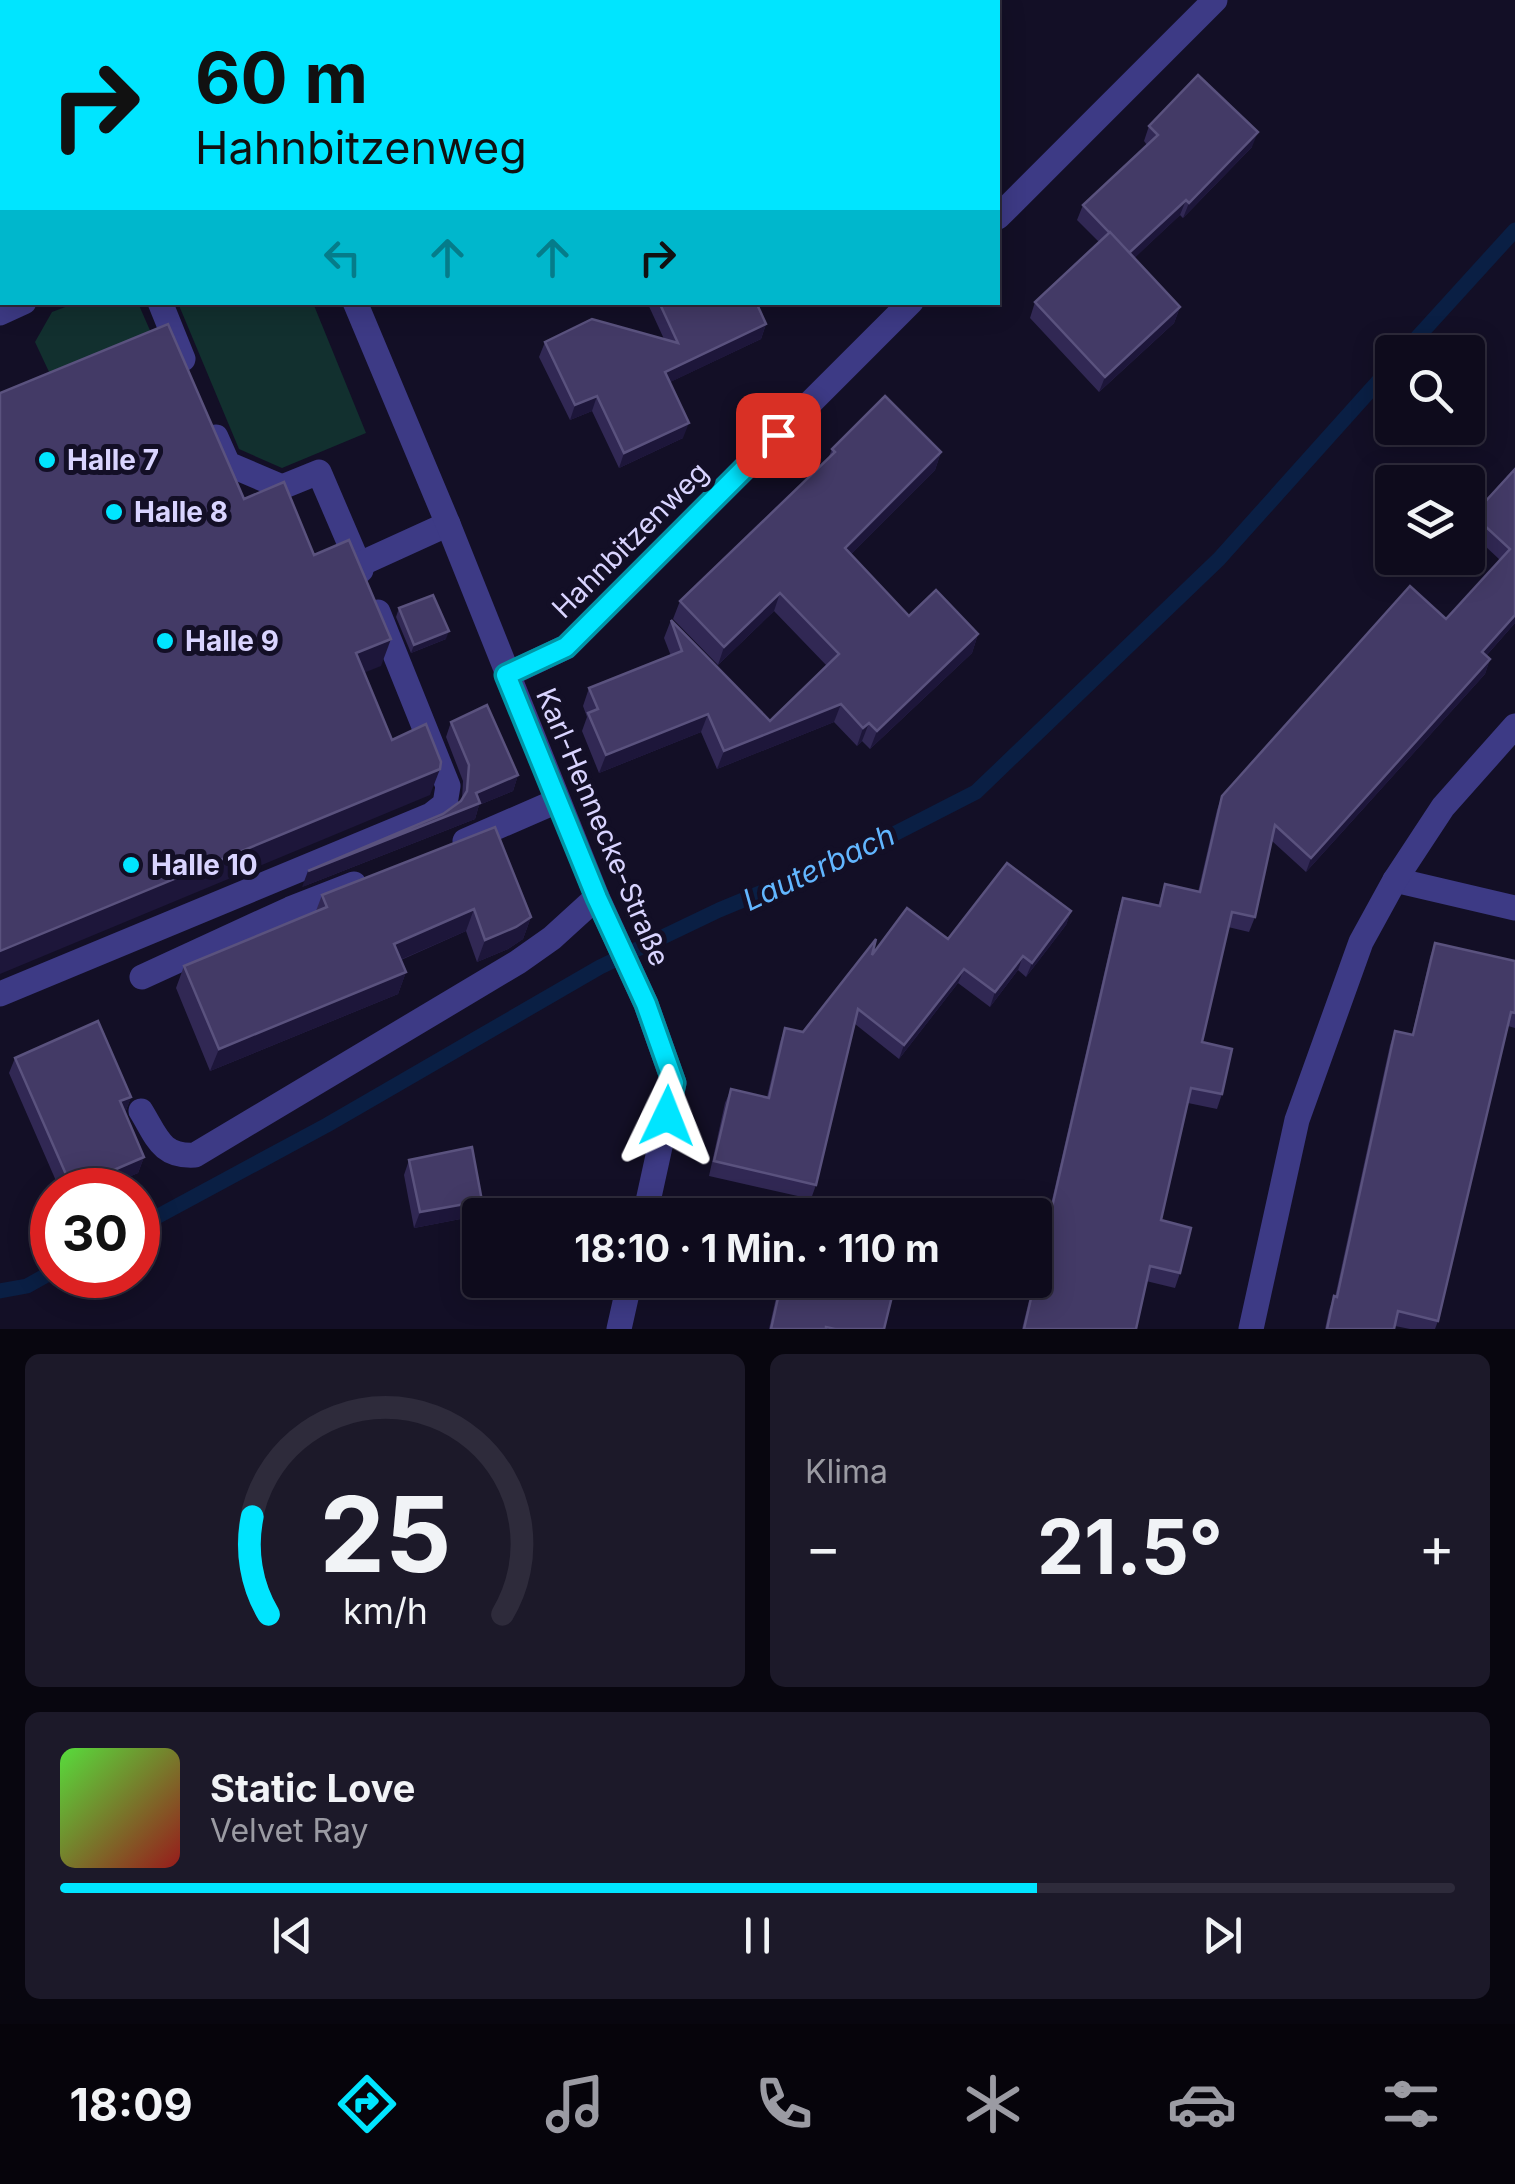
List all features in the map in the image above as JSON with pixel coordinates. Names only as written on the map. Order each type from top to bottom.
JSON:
[{"type":"street","points":[[1000,214],[1215,0]]},
{"type":"street","points":[[161,305],[194,387]]},
{"type":"street","name":"Karl-Hennecke-Straße","points":[[356,305],[674,1083],[649,1198]]},
{"type":"street","name":"Hahnbitzenweg","points":[[506,675],[566,647],[908,305]]},
{"type":"street","points":[[0,994],[431,816],[445,804],[448,786],[319,472],[282,488],[228,464],[208,418]]},
{"type":"street","points":[[358,565],[448,524]]},
{"type":"street","points":[[1251,1329],[1297,1120],[1360,942],[1444,806],[1515,726]]},
{"type":"street","points":[[434,853],[557,801]]},
{"type":"street","points":[[142,977],[290,908],[380,874]]},
{"type":"street","points":[[1395,880],[1515,908]]},
{"type":"street","points":[[141,1111],[164,1149],[178,1156],[195,1156],[518,962],[597,898]]},
{"type":"street","points":[[620,1329],[626,1298]]},
{"type":"green space","points":[[71,305],[139,305],[159,351],[58,391],[35,342],[52,312]]},
{"type":"green space","points":[[179,305],[314,305],[366,433],[282,468],[239,449]]},
{"type":"building","points":[[1198,75],[1258,132],[1189,203],[1186,200],[1129,253],[1083,205],[1158,135],[1149,126]]},
{"type":"building","points":[[1110,232],[1180,307],[1105,377],[1035,302]]},
{"type":"building","points":[[660,305],[757,305],[766,324],[665,372],[689,423],[624,453],[597,396],[575,405],[545,342],[592,319],[678,343]]},
{"type":"building","points":[[168,324],[244,499],[284,482],[314,555],[349,540],[391,639],[356,653],[392,740],[426,724],[441,762],[440,769],[0,951],[0,393]]},
{"type":"building","points":[[885,396],[941,452],[845,548],[909,616],[936,590],[978,634],[877,731],[869,723],[863,728],[841,704],[724,751],[708,714],[606,755],[588,713],[598,709],[589,688],[682,651],[671,620],[770,721],[839,654],[780,593],[724,647],[680,601],[835,452],[832,449]]},
{"type":"building","points":[[1515,469],[1515,615],[1482,652],[1490,659],[1311,858],[1275,825],[1255,917],[1232,912],[1202,1042],[1232,1049],[1222,1094],[1191,1088],[1161,1220],[1191,1228],[1180,1273],[1150,1266],[1136,1329],[1024,1329],[1031,1298],[1052,1298],[1052,1207],[1123,898],[1160,906],[1165,884],[1200,892],[1222,796],[1410,586],[1446,619],[1510,549],[1485,526],[1485,502]]},
{"type":"building","points":[[433,595],[449,631],[414,645],[399,608]]},
{"type":"building","points":[[487,705],[518,775],[476,793],[480,803],[308,871],[443,814],[461,801],[467,791],[469,765],[451,722]]},
{"type":"building","points":[[495,827],[531,917],[485,940],[474,909],[394,944],[406,972],[219,1049],[184,966],[327,907],[322,895]]},
{"type":"building","points":[[1007,863],[1071,911],[1032,963],[1023,956],[995,992],[964,969],[904,1045],[858,1009],[816,1185],[714,1161],[731,1089],[769,1098],[785,1028],[803,1032],[876,939],[872,955],[907,908],[948,939]]},
{"type":"building","points":[[1435,943],[1515,961],[1515,1013],[1511,1012],[1438,1321],[1398,1311],[1394,1329],[1327,1329],[1395,1031],[1413,1035]]},
{"type":"building","points":[[98,1021],[131,1097],[120,1101],[144,1157],[118,1168],[63,1168],[15,1058]]},
{"type":"building","points":[[472,1147],[481,1198],[462,1198],[462,1205],[420,1212],[409,1160]]},
{"type":"building","points":[[778,1298],[892,1298],[884,1329],[771,1329]]},
{"type":"waterway","name":"Lauterbach","points":[[1419,335],[1515,230]]},
{"type":"waterway","name":"Lauterbach","points":[[160,1215],[327,1125],[600,967],[719,910],[857,853],[976,792],[1219,559],[1375,385]]},
{"type":"waterway","name":"Lauterbach","points":[[0,1291],[30,1284]]},
{"type":"place","name":"Halle 7","points":[[47,460]]},
{"type":"place","name":"Halle 8","points":[[114,512]]},
{"type":"place","name":"Halle 9","points":[[165,641]]},
{"type":"place","name":"Halle 10","points":[[131,865]]},
{"type":"route","points":[[667,1116],[674,1083],[646,1004],[597,898],[506,675],[566,647],[778,435]]}]
